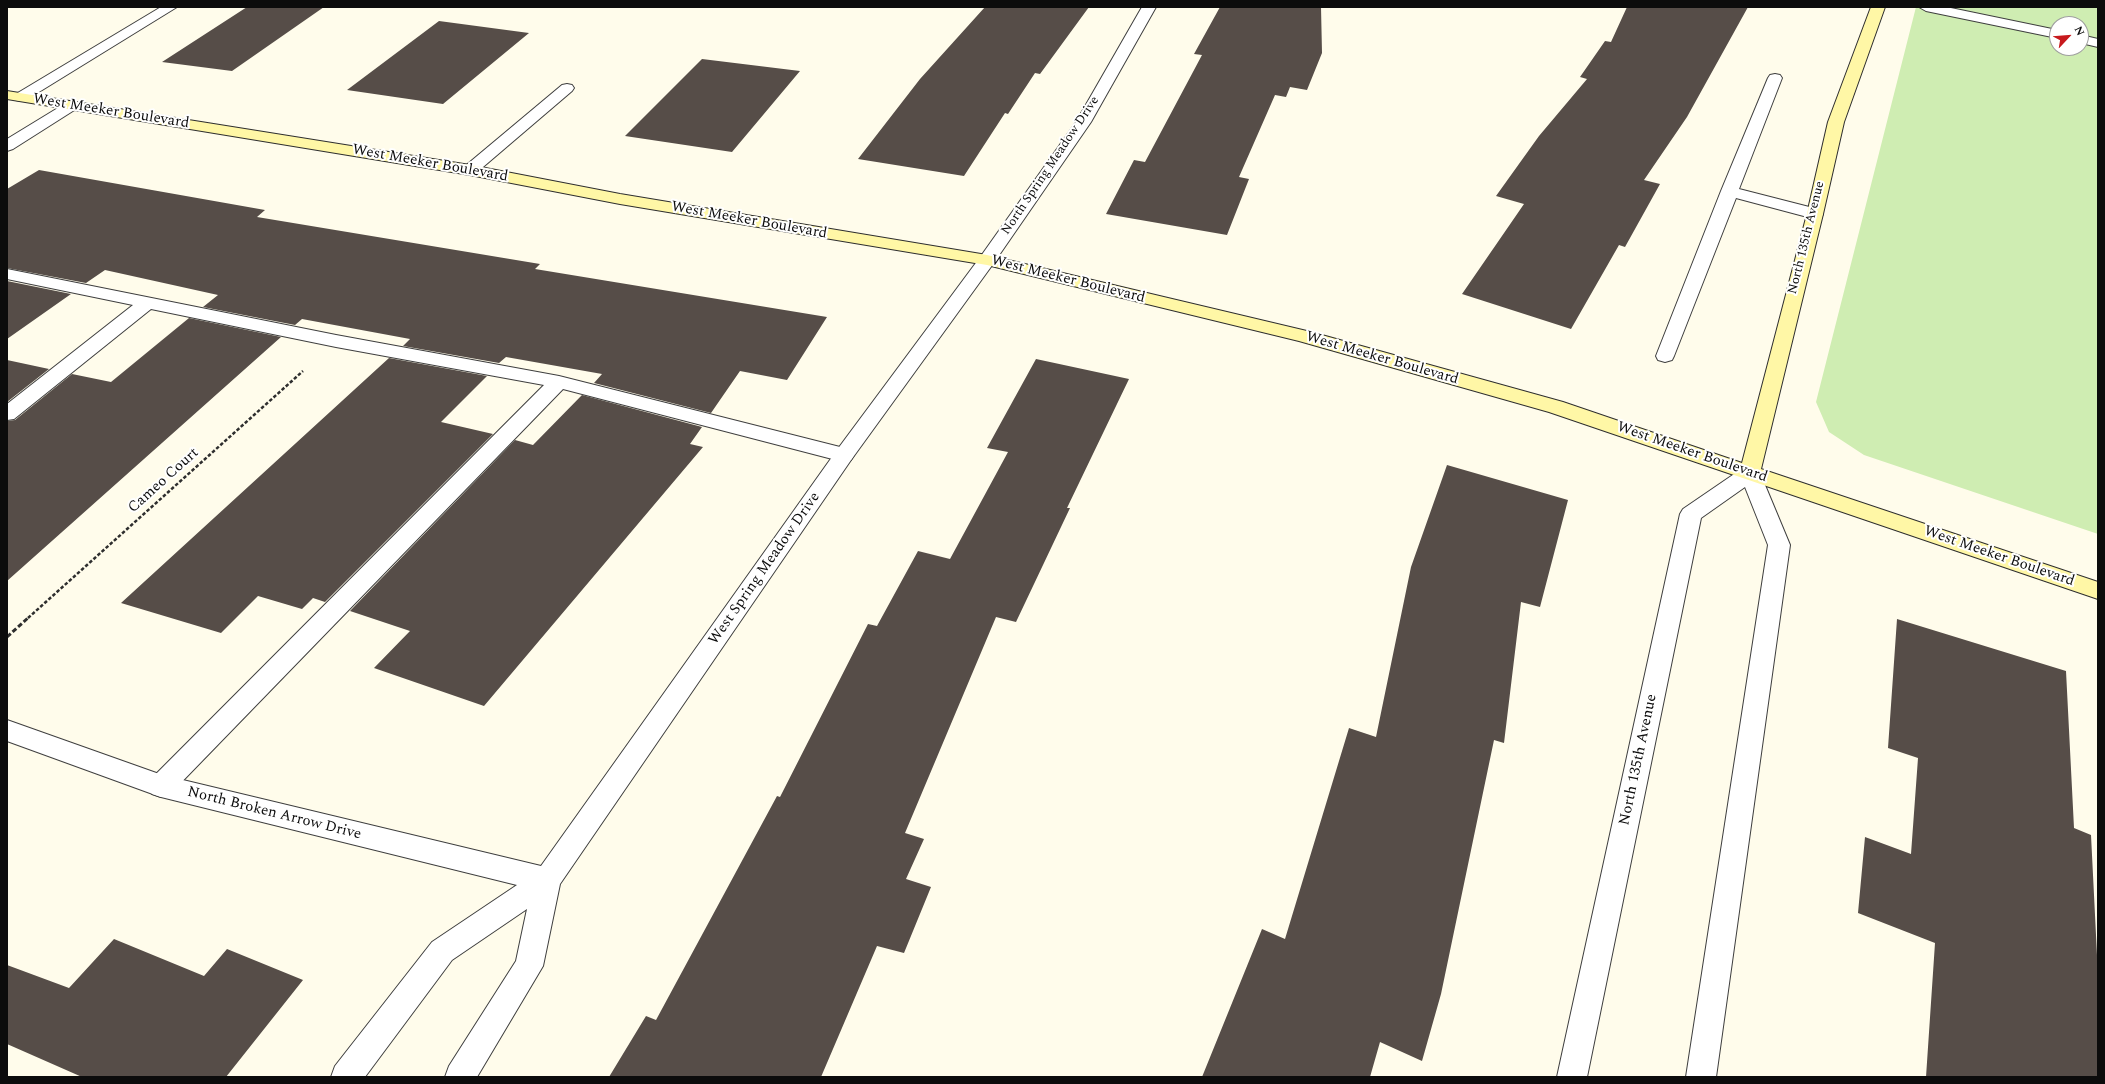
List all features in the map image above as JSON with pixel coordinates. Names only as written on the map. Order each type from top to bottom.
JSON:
[{"type":"street","points":[[14,96],[170,7]]},
{"type":"street","name":"North Spring Meadow Drive","points":[[987,260],[1083,122],[1149,7]]},
{"type":"street","name":"North 135th Avenue","points":[[1572,1077],[1691,514],[1750,473],[1804,252],[1815,214],[1836,122],[1878,7]]},
{"type":"street","points":[[1926,7],[2049,32]]},
{"type":"street","points":[[1665,356],[1775,78]]},
{"type":"street","points":[[470,170],[567,88]]},
{"type":"street","name":"West Meeker Boulevard","points":[[14,96],[470,170],[627,200],[987,260],[1304,336],[1556,407],[2098,591]]},
{"type":"street","points":[[7,146],[71,106]]},
{"type":"street","points":[[1730,192],[1815,214]]},
{"type":"street","name":"West Spring Meadow Drive","points":[[346,1077],[442,951],[547,880],[844,455],[987,260]]},
{"type":"street","points":[[7,274],[336,341],[559,382],[844,455]]},
{"type":"street","points":[[7,414],[147,303]]},
{"type":"street","points":[[161,786],[559,382]]},
{"type":"street","points":[[1701,1077],[1779,545],[1750,473]]},
{"type":"street","name":"North Broken Arrow Drive","points":[[7,731],[161,786],[547,880]]},
{"type":"street","name":"West Spring Meadow Drive","points":[[460,1077],[529,966],[547,880]]},
{"type":"path","name":"Cameo Court","points":[[7,637],[336,341]]},
{"type":"green space","points":[[1916,7],[2098,7],[2098,534],[1864,455],[1829,432],[1816,402]]},
{"type":"building","points":[[247,7],[324,7],[232,71],[162,62]]},
{"type":"building","points":[[985,7],[1089,7],[1040,74],[1035,73],[1008,114],[1005,113],[964,176],[858,159],[920,79]]},
{"type":"building","points":[[1220,7],[1321,7],[1322,53],[1307,90],[1290,87],[1286,97],[1275,95],[1239,177],[1249,179],[1227,235],[1106,214],[1134,160],[1145,162],[1202,55],[1194,54]]},
{"type":"building","points":[[1627,7],[1748,7],[1687,117],[1644,180],[1660,184],[1625,247],[1619,245],[1571,329],[1462,294],[1524,204],[1496,196],[1539,136],[1587,79],[1580,77],[1605,41],[1611,42]]},
{"type":"building","points":[[439,21],[529,33],[443,104],[347,90]]},
{"type":"building","points":[[702,59],[800,71],[732,152],[625,136]]},
{"type":"building","points":[[39,170],[265,210],[257,217],[540,264],[535,269],[827,317],[787,380],[740,371],[711,413],[594,383],[602,374],[506,357],[499,363],[403,346],[410,339],[302,319],[295,325],[203,307],[218,295],[105,270],[86,283],[7,268],[7,189]]},
{"type":"building","points":[[7,281],[71,294],[7,339]]},
{"type":"building","points":[[189,318],[281,337],[7,581],[7,421],[15,420],[72,374],[111,382]]},
{"type":"building","points":[[389,358],[487,376],[441,422],[493,434],[325,602],[313,598],[302,609],[258,596],[221,633],[121,603]]},
{"type":"building","points":[[1036,359],[1129,379],[1067,508],[1070,508],[1016,622],[996,617],[905,833],[924,839],[906,879],[931,887],[904,953],[877,946],[821,1077],[609,1077],[646,1016],[656,1020],[777,796],[780,797],[868,624],[877,626],[918,551],[950,559],[1008,452],[987,448]]},
{"type":"building","points":[[7,360],[49,369],[7,402]]},
{"type":"building","points":[[582,395],[702,427],[690,444],[703,447],[484,706],[374,668],[410,631],[350,611],[515,440],[533,445]]},
{"type":"building","points":[[1447,465],[1568,500],[1540,607],[1521,602],[1504,743],[1494,740],[1441,994],[1422,1061],[1380,1042],[1370,1077],[1202,1077],[1262,929],[1285,939],[1349,728],[1376,737],[1411,567]]},
{"type":"building","points":[[1897,619],[2066,671],[2074,828],[2091,835],[2098,975],[2098,1077],[1926,1077],[1935,943],[1858,913],[1865,837],[1911,854],[1918,758],[1888,748]]},
{"type":"building","points":[[114,939],[204,976],[227,949],[303,980],[226,1077],[82,1077],[7,1044],[7,965],[69,988]]}]
